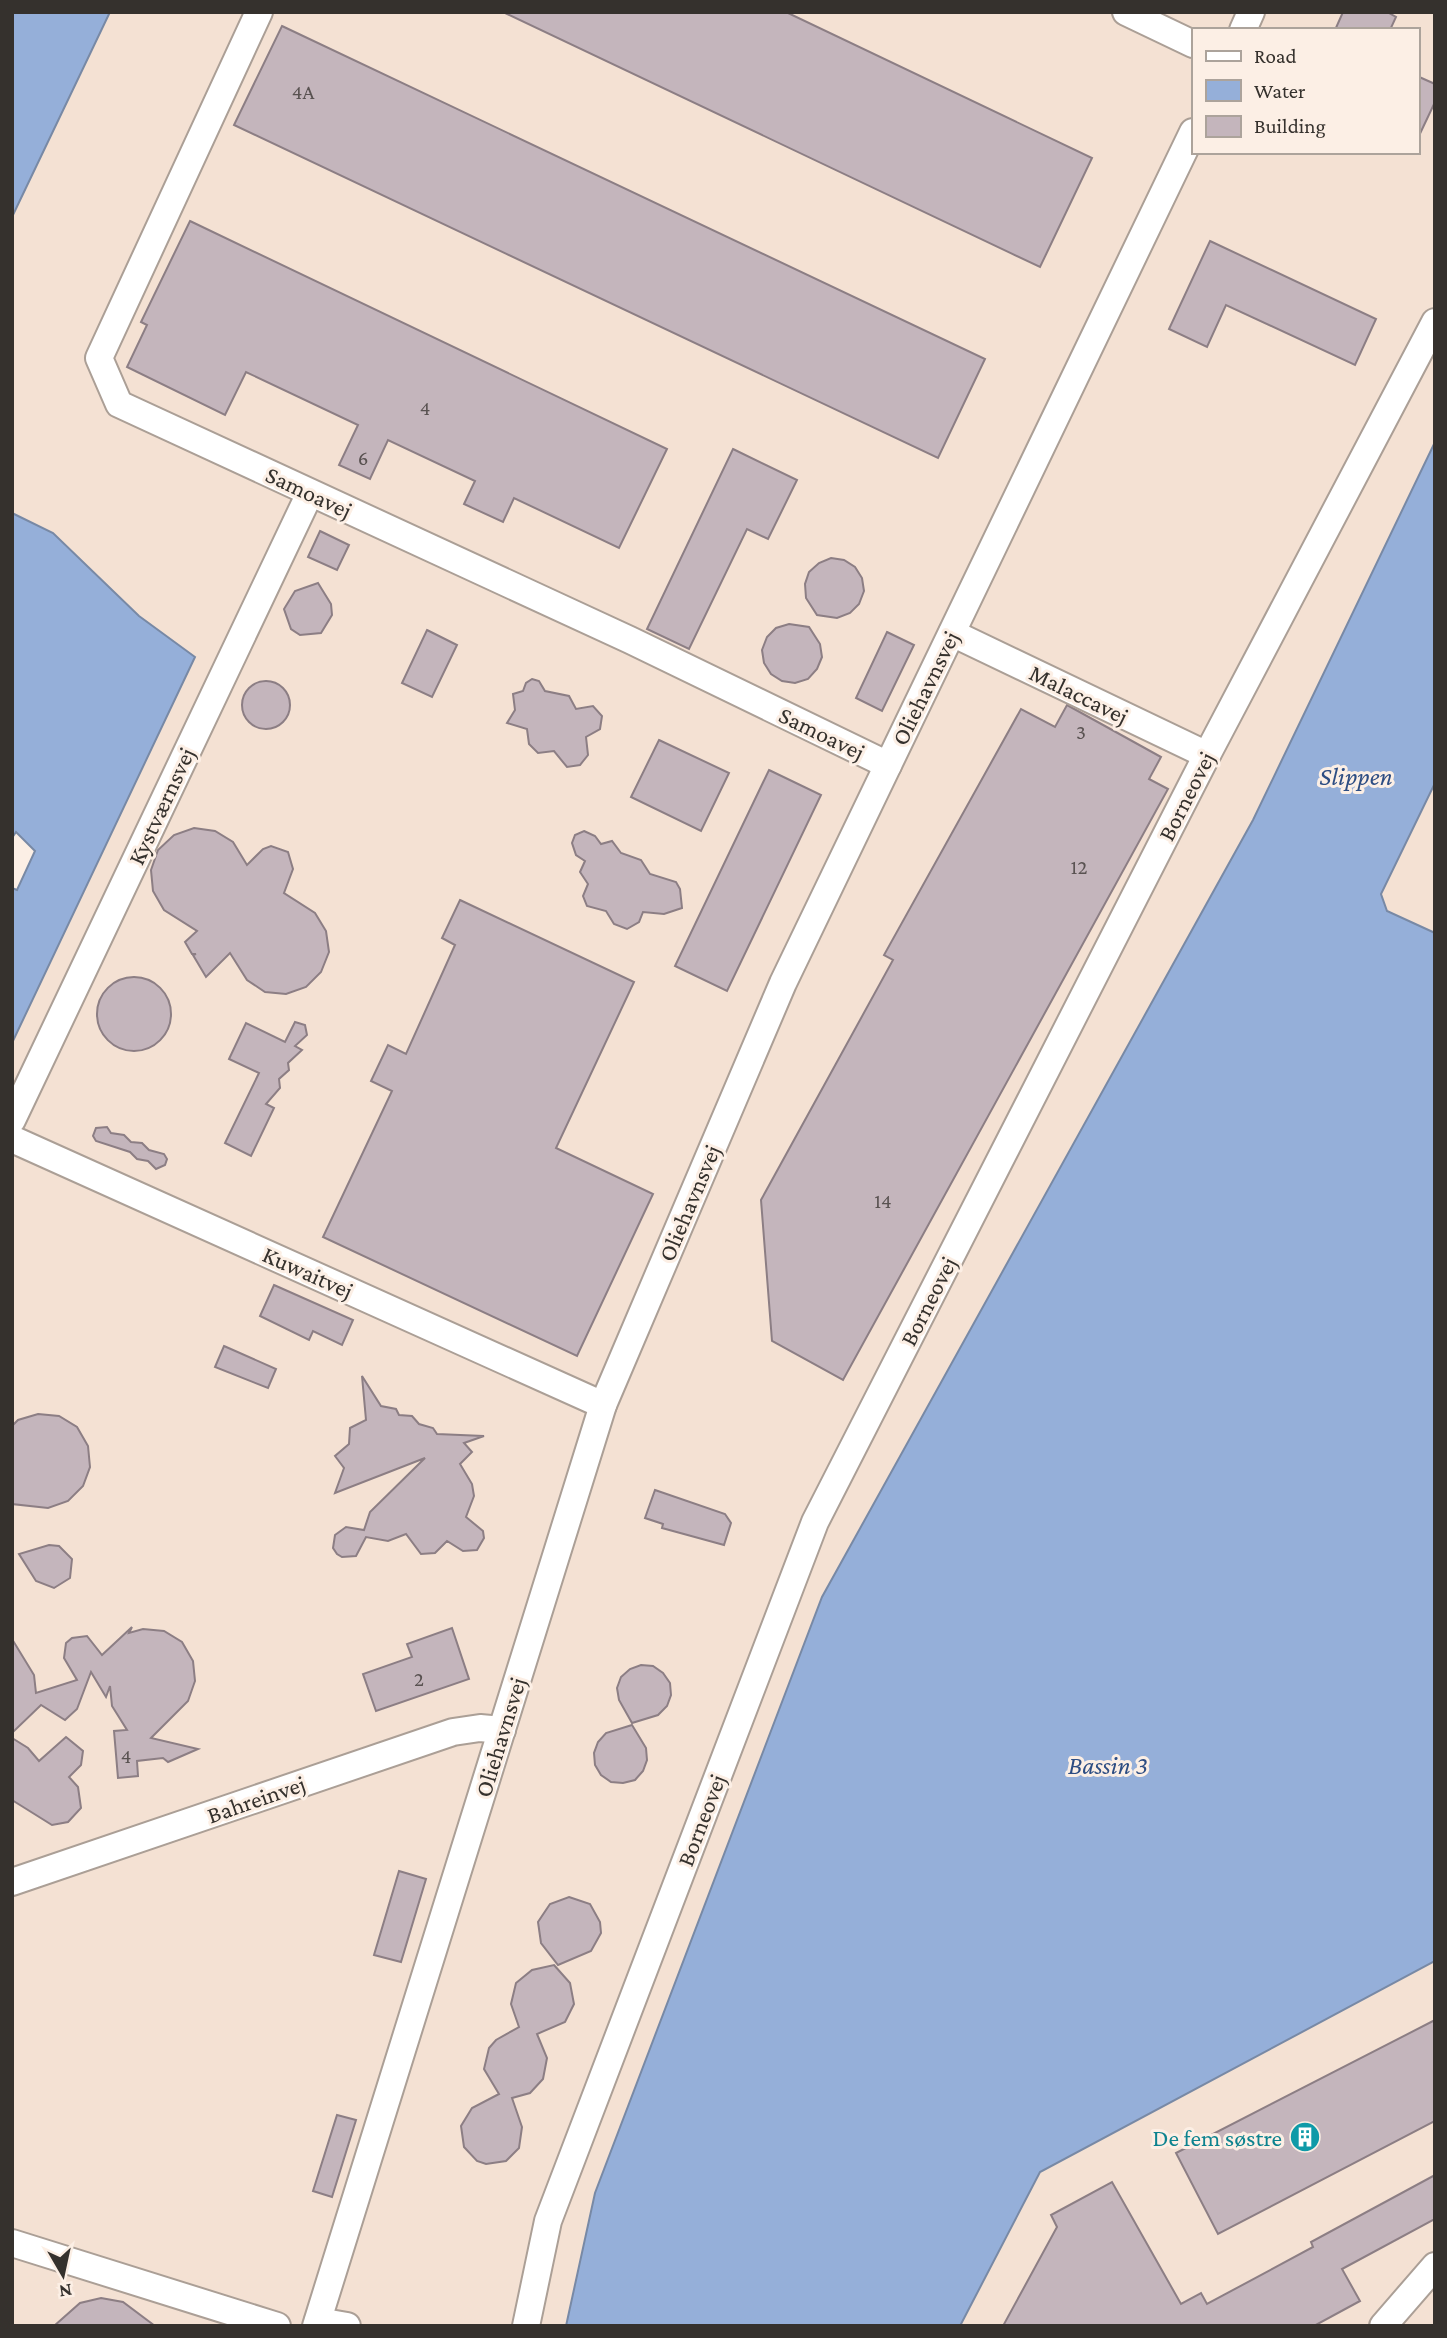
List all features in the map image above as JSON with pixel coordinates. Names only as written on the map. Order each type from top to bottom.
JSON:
[{"type":"street","name":"Samoavej","points":[[259,12],[99,358],[120,404],[618,635],[888,765]]},
{"type":"street","points":[[1126,12],[1192,44]]},
{"type":"street","points":[[1243,28],[1251,12]]},
{"type":"street","name":"Oliehavnsvej","points":[[317,2323],[603,1405],[783,983],[1192,134]]},
{"type":"street","name":"Borneovej","points":[[526,2326],[548,2221],[816,1522],[1207,755],[1435,322]]},
{"type":"street","name":"Kystværnsvej","points":[[12,1120],[310,493]]},
{"type":"street","name":"Malaccavej","points":[[952,633],[1207,755]]},
{"type":"street","name":"Kuwaitvej","points":[[12,1139],[603,1405]]},
{"type":"street","name":"Bahreinvej","points":[[12,1882],[453,1732],[483,1727],[502,1730]]},
{"type":"street","points":[[12,2243],[277,2326]]},
{"type":"street","points":[[1383,2326],[1435,2266]]},
{"type":"street","points":[[317,2323],[347,2326]]},
{"type":"shaded area","points":[[110,12],[1435,12],[1435,442],[1253,820],[822,1597],[595,2193],[566,2326],[12,2326],[12,1043],[195,657],[139,616],[53,533],[12,513],[12,217]]},
{"type":"shaded area","points":[[1435,783],[1435,934],[1387,911],[1381,894]]},
{"type":"shaded area","points":[[1435,1961],[1435,2326],[960,2326],[1040,2172]]},
{"type":"water","points":[[12,12],[110,12],[12,217]]},
{"type":"water","name":"Bassin 3","points":[[1435,442],[1435,783],[1381,894],[1387,911],[1435,933],[1435,1961],[1040,2172],[960,2326],[566,2326],[595,2193],[822,1597],[1253,820]]},
{"type":"water","points":[[12,513],[53,533],[139,616],[195,657],[12,1043],[12,888],[17,890],[35,851],[16,832],[12,838]]},
{"type":"building","points":[[503,12],[786,12],[1092,158],[1040,267]]},
{"type":"building","points":[[1343,12],[1387,12],[1396,17],[1391,28],[1336,28]]},
{"type":"building","points":[[282,26],[985,359],[938,458],[234,125]]},
{"type":"building","points":[[1419,77],[1435,84],[1435,102],[1419,136]]},
{"type":"building","points":[[190,221],[667,449],[619,548],[514,498],[503,522],[464,504],[475,481],[388,440],[370,479],[339,465],[358,425],[246,372],[225,415],[127,367],[147,325],[141,322]]},
{"type":"building","points":[[1210,241],[1376,319],[1355,365],[1226,305],[1207,347],[1169,329]]},
{"type":"building","points":[[733,449],[797,480],[768,539],[747,529],[689,649],[647,629]]},
{"type":"building","points":[[320,531],[349,545],[337,570],[308,557]]},
{"type":"building","points":[[831,558],[844,560],[855,567],[862,578],[864,591],[859,604],[850,613],[837,618],[817,615],[806,598],[805,584],[809,572],[819,563]]},
{"type":"building","points":[[318,583],[331,604],[332,615],[321,633],[300,635],[291,629],[284,609],[295,591]]},
{"type":"building","points":[[789,624],[809,627],[820,644],[822,657],[817,669],[808,679],[795,683],[782,681],[771,674],[764,663],[762,650],[767,637],[776,628]]},
{"type":"building","points":[[427,630],[457,645],[432,697],[402,683]]},
{"type":"building","points":[[887,632],[914,645],[882,711],[856,698]]},
{"type":"building","points":[[532,679],[539,681],[545,691],[569,696],[576,709],[593,706],[602,716],[600,729],[586,737],[588,755],[580,765],[567,767],[554,751],[538,753],[529,744],[527,729],[507,723],[515,710],[513,694],[523,691],[526,683]]},
{"type":"building","points":[[266,681],[283,688],[290,705],[283,722],[266,729],[249,722],[242,705],[249,688]]},
{"type":"building","points":[[1067,705],[1161,757],[1149,779],[1168,789],[843,1380],[772,1341],[761,1200],[893,960],[884,955],[1021,709],[1055,727]]},
{"type":"building","points":[[659,740],[729,773],[701,831],[631,797]]},
{"type":"building","points":[[769,770],[821,795],[727,991],[675,966]]},
{"type":"building","points":[[194,828],[215,831],[233,842],[247,865],[263,849],[271,846],[288,852],[293,869],[284,893],[315,913],[326,931],[329,952],[321,972],[306,987],[286,994],[265,992],[247,980],[230,953],[206,977],[193,955],[196,954],[192,954],[185,942],[197,931],[164,910],[153,891],[151,870],[158,850],[174,835]]},
{"type":"building","points":[[584,831],[595,836],[601,844],[612,841],[621,853],[641,860],[650,874],[676,882],[680,889],[682,908],[664,914],[643,912],[639,922],[627,929],[614,924],[606,911],[587,906],[583,896],[588,884],[580,872],[585,861],[576,855],[572,843],[575,835]]},
{"type":"building","points":[[460,900],[634,982],[556,1148],[653,1194],[577,1356],[323,1237],[392,1091],[371,1081],[388,1045],[406,1054],[455,945],[442,938]]},
{"type":"building","points":[[134,977],[155,983],[165,993],[171,1014],[165,1035],[155,1045],[134,1051],[113,1045],[103,1035],[97,1014],[103,993],[113,983]]},
{"type":"building","points":[[295,1022],[305,1025],[307,1035],[295,1046],[302,1050],[288,1063],[289,1070],[279,1079],[280,1088],[266,1104],[274,1108],[251,1156],[225,1143],[259,1073],[229,1059],[246,1023],[285,1042]]},
{"type":"building","points":[[107,1127],[111,1133],[124,1135],[131,1142],[142,1143],[149,1150],[164,1154],[167,1159],[165,1165],[156,1169],[148,1161],[137,1159],[130,1152],[96,1141],[93,1136],[96,1128]]},
{"type":"building","points":[[274,1285],[353,1320],[342,1345],[313,1331],[309,1340],[260,1316]]},
{"type":"building","points":[[224,1346],[276,1369],[268,1388],[215,1367]]},
{"type":"building","points":[[362,1376],[381,1406],[396,1409],[399,1415],[412,1416],[419,1424],[433,1428],[437,1434],[484,1436],[464,1443],[472,1452],[460,1464],[472,1484],[474,1496],[466,1517],[483,1531],[484,1538],[477,1550],[463,1551],[447,1541],[435,1553],[421,1554],[406,1534],[388,1541],[366,1537],[356,1556],[342,1557],[333,1548],[335,1535],[346,1527],[364,1530],[370,1512],[425,1458],[335,1493],[344,1468],[335,1456],[349,1444],[350,1428],[366,1420]]},
{"type":"building","points":[[38,1414],[59,1416],[77,1427],[88,1446],[90,1467],[83,1486],[68,1501],[48,1508],[12,1504],[12,1426],[18,1420]]},
{"type":"building","points":[[655,1490],[725,1514],[731,1523],[724,1545],[662,1528],[663,1524],[645,1518]]},
{"type":"building","points":[[49,1545],[59,1546],[72,1559],[70,1578],[54,1588],[36,1581],[19,1554]]},
{"type":"building","points":[[132,1627],[129,1633],[143,1629],[164,1631],[182,1642],[193,1661],[195,1681],[188,1701],[151,1738],[198,1749],[168,1762],[163,1758],[137,1761],[138,1776],[118,1778],[114,1731],[127,1730],[112,1706],[110,1686],[106,1697],[91,1672],[77,1709],[65,1720],[41,1705],[12,1733],[12,1639],[34,1675],[36,1693],[77,1680],[64,1658],[66,1643],[72,1638],[87,1636],[102,1655]]},
{"type":"building","points":[[452,1628],[469,1679],[376,1711],[363,1674],[412,1657],[407,1644]]},
{"type":"building","points":[[641,1665],[653,1666],[663,1673],[670,1683],[671,1695],[667,1706],[658,1715],[632,1723],[619,1700],[617,1688],[621,1677],[630,1669]]},
{"type":"building","points":[[632,1725],[646,1748],[647,1760],[643,1771],[635,1780],[611,1782],[601,1775],[595,1765],[594,1753],[598,1742],[606,1733]]},
{"type":"building","points":[[66,1737],[83,1751],[81,1765],[69,1777],[78,1787],[81,1808],[68,1822],[52,1825],[12,1800],[12,1738],[28,1748],[39,1761]]},
{"type":"building","points":[[399,1871],[426,1879],[401,1962],[374,1955]]},
{"type":"building","points":[[569,1897],[590,1904],[600,1922],[601,1933],[591,1951],[558,1965],[541,1943],[538,1922],[550,1904]]},
{"type":"building","points":[[554,1965],[570,1983],[574,2004],[565,2022],[537,2034],[547,2058],[543,2079],[530,2093],[512,2098],[522,2127],[519,2148],[506,2161],[486,2164],[477,2161],[464,2147],[461,2126],[472,2108],[499,2094],[484,2069],[489,2048],[496,2040],[519,2027],[511,2004],[516,1983],[532,1970]]},
{"type":"building","name":"De fem søstre","points":[[1435,2020],[1435,2121],[1218,2234],[1176,2153]]},
{"type":"building","points":[[337,2115],[356,2120],[332,2197],[313,2191]]},
{"type":"building","points":[[1435,2175],[1435,2219],[1342,2269],[1360,2301],[1314,2326],[1003,2326],[1057,2227],[1051,2215],[1112,2182],[1181,2304],[1201,2293],[1207,2304],[1313,2247],[1311,2242]]},
{"type":"building","points":[[101,2298],[123,2302],[155,2326],[54,2326],[80,2303]]},
{"type":"place","name":"De fem søstre","points":[[1305,2137]]},
{"type":"water label","name":"Slippen","points":[[1356,776]]}]
